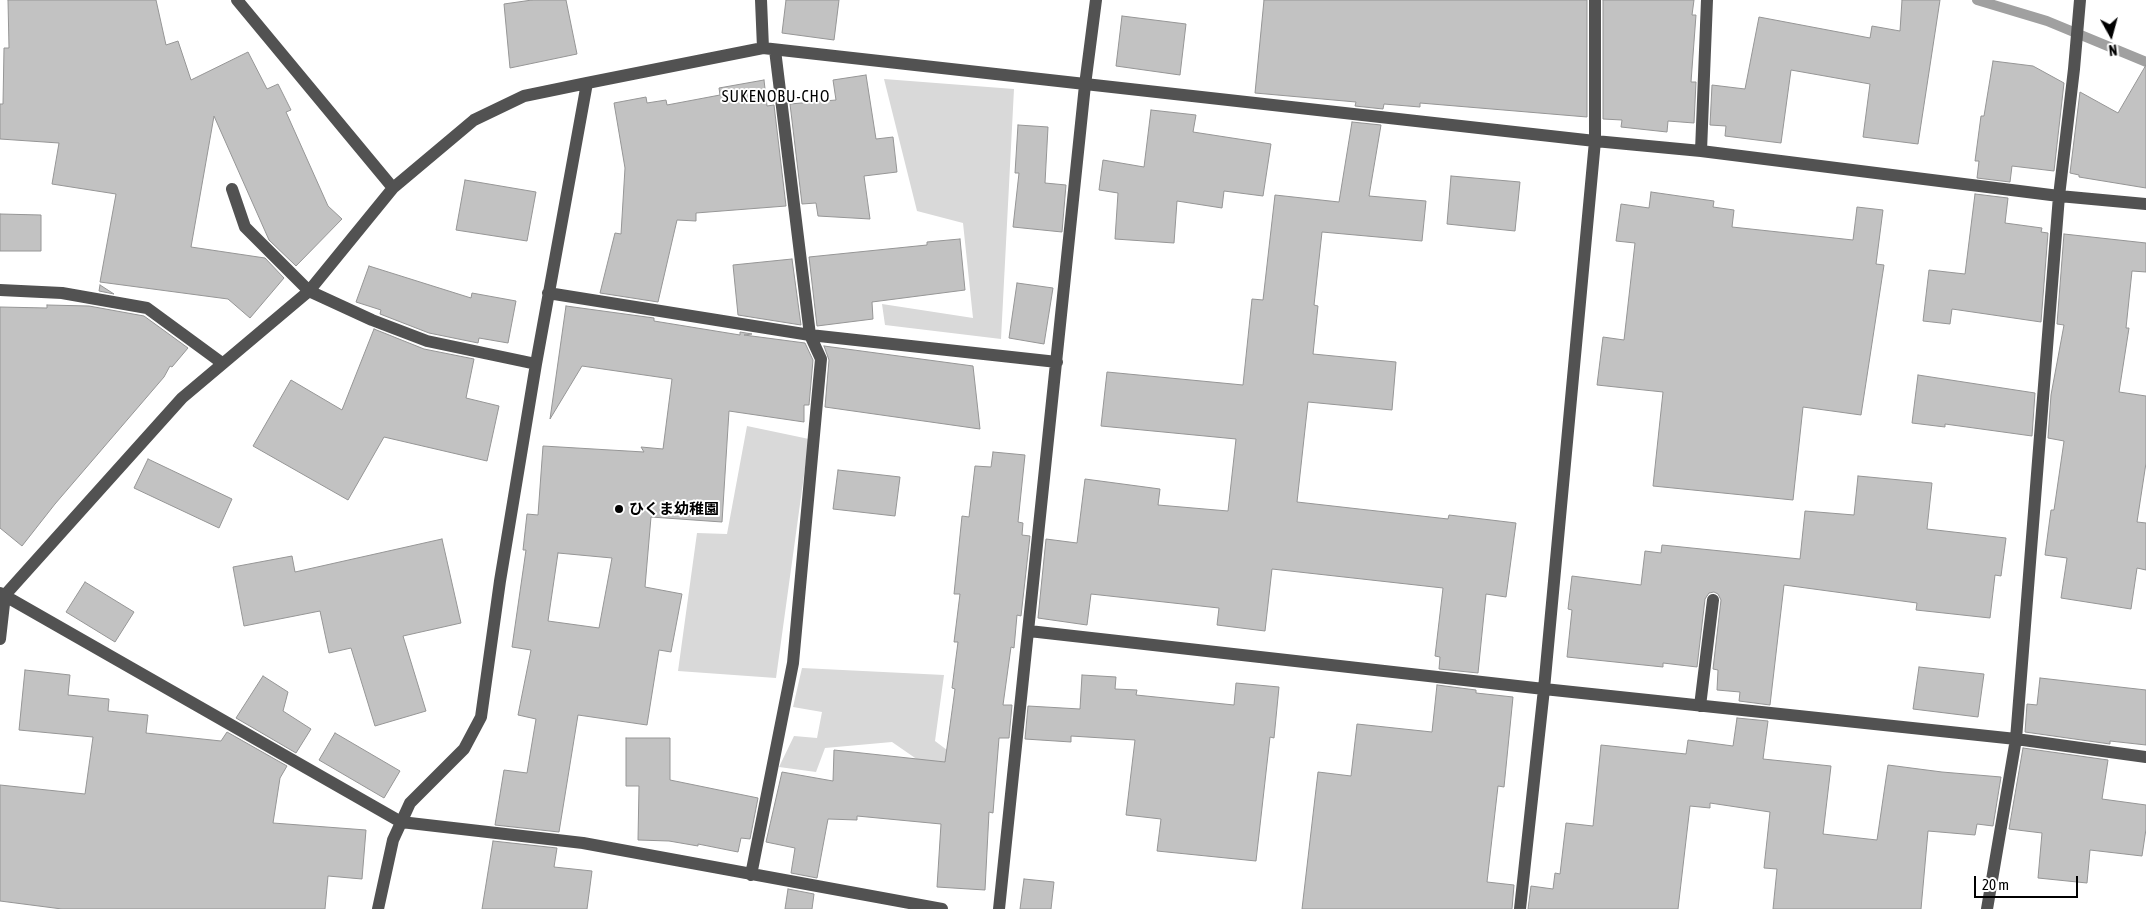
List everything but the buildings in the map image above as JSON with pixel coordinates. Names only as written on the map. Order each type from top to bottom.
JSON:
[{"type":"street","points":[[237,0],[393,188]]},
{"type":"street","points":[[751,875],[793,663],[822,359],[810,335],[761,0]]},
{"type":"street","points":[[999,909],[1085,85],[1096,0]]},
{"type":"street","points":[[1520,909],[1544,689],[1594,141],[1595,0]]},
{"type":"street","points":[[1701,151],[1707,0]]},
{"type":"street","points":[[1987,909],[2016,739],[2059,196],[2080,0]]},
{"type":"street","points":[[0,639],[2,594],[182,398],[309,291],[393,188],[474,120],[524,96],[587,82],[769,49],[1594,141],[1701,151],[2059,196],[2146,204]]},
{"type":"street","points":[[378,909],[393,840],[410,803],[464,749],[481,717],[500,581],[536,364],[587,82]]},
{"type":"street","points":[[232,189],[246,227],[309,291],[372,320],[427,341],[536,364]]},
{"type":"street","points":[[0,290],[62,293],[147,308],[222,363]]},
{"type":"street","points":[[548,293],[810,335],[1057,362]]},
{"type":"street","points":[[2,594],[401,822],[583,843],[942,909]]},
{"type":"street","points":[[1700,706],[1713,600]]},
{"type":"street","points":[[1029,631],[1544,689],[2016,739],[2146,757]]},
{"type":"shaded area","points":[[884,79],[1014,89],[1001,339],[885,325],[882,304],[973,318],[963,223],[917,211]]},
{"type":"shaded area","points":[[747,426],[809,439],[776,678],[678,671],[697,533],[727,534]]},
{"type":"shaded area","points":[[802,668],[944,675],[935,741],[947,750],[947,780],[892,742],[825,748],[816,772],[779,767],[794,736],[817,738],[822,712],[793,707]]},
{"type":"waterway","points":[[1977,0],[2047,21],[2146,62]]},
{"type":"place","name":"ひくま幼稚園","points":[[619,509]]},
{"type":"district","name":"SUKENOBU-CHO","points":[[776,97]]}]
